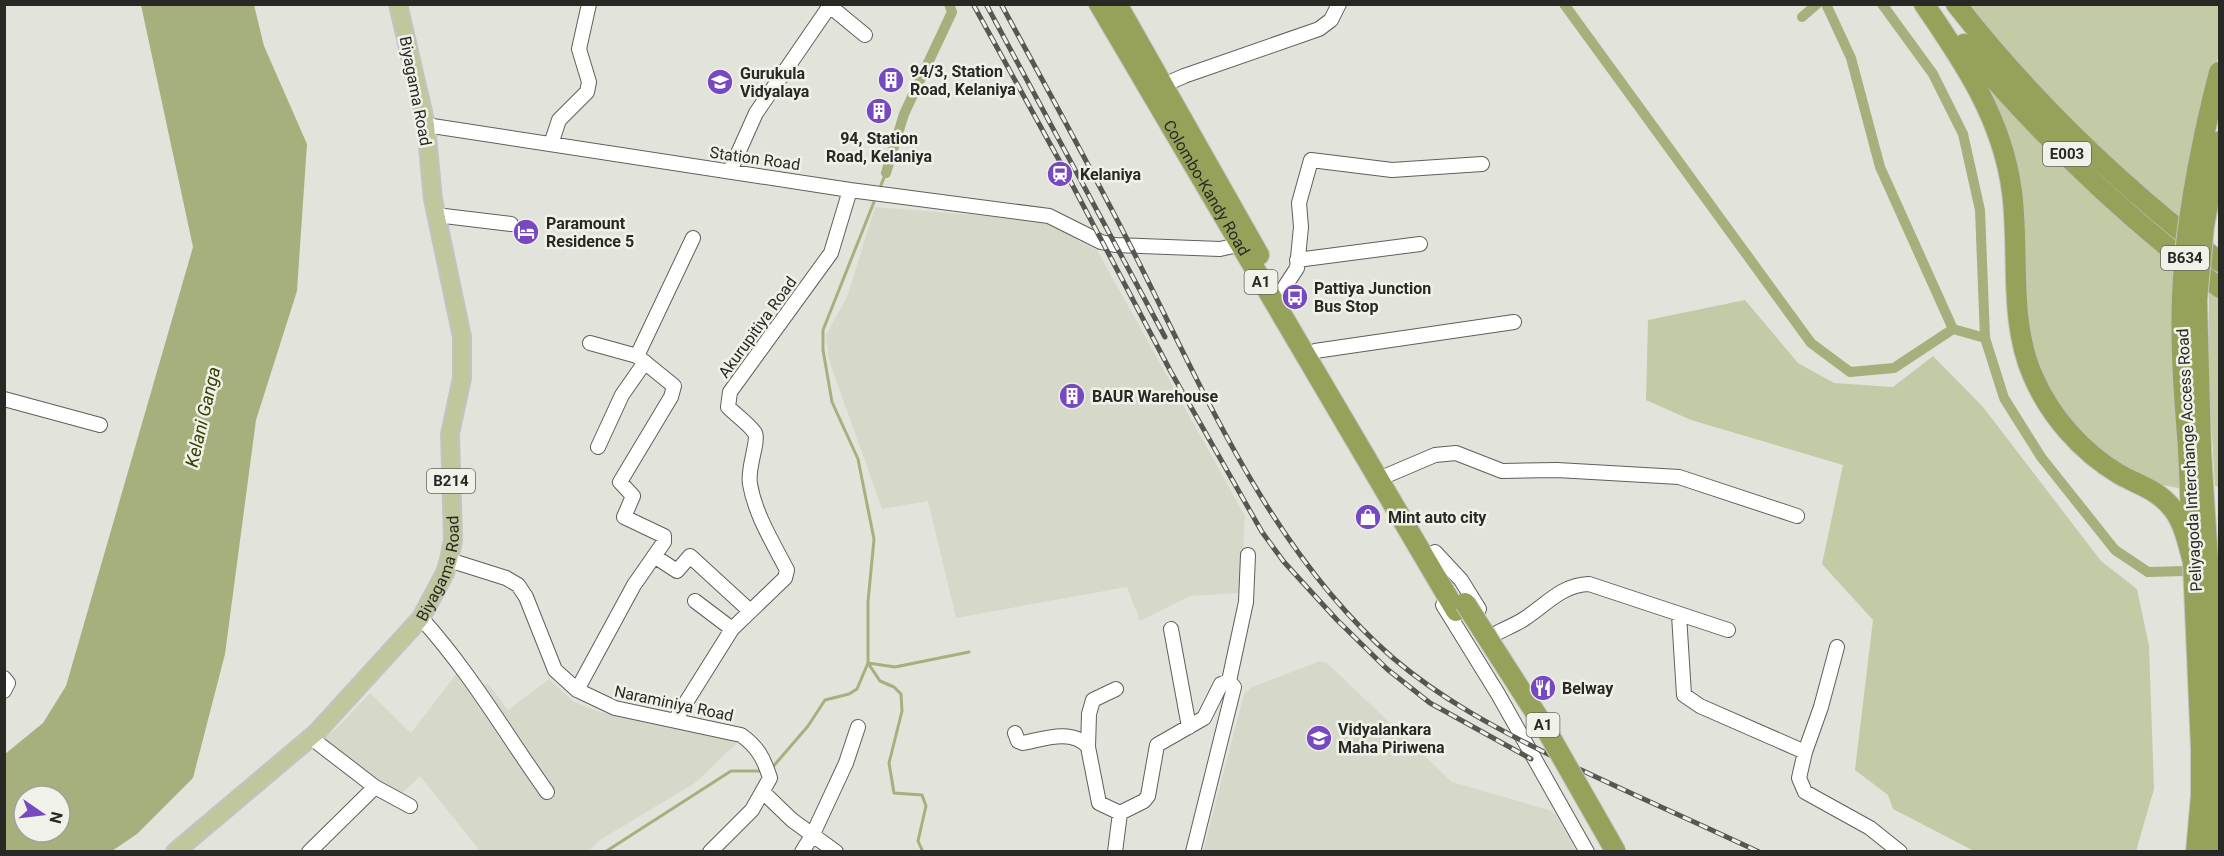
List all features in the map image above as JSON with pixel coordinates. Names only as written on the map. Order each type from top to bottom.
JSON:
[{"type":"highway","name":"Colombo-Kandy Road","points":[[1099,4],[1157,88]]},
{"type":"highway","name":"Colombo-Kandy Road","points":[[1117,4],[1157,88],[1245,243],[1429,555]]},
{"type":"highway","points":[[1924,4],[1967,67],[1986,102],[2003,148],[2012,190],[2018,302],[2024,343],[2032,374],[2062,425],[2085,448],[2120,474],[2161,489],[2204,492]]},
{"type":"highway","name":"E003","points":[[1930,4],[2013,100],[2096,183],[2170,249],[2220,288]]},
{"type":"highway","name":"E003","points":[[1956,4],[2056,118],[2130,190],[2220,262]]},
{"type":"highway","name":"Peliyagoda Interchange Access Road","points":[[2196,852],[2201,796],[2201,562],[2204,492],[2194,448],[2182,353],[2186,248],[2194,183],[2219,72]]},
{"type":"highway","name":"Peliyagoda Interchange Access Road","points":[[2194,448],[2197,300],[2204,225],[2220,141]]},
{"type":"highway","name":"Colombo-Kandy Road","points":[[1245,243],[1316,351],[1388,475],[1429,555]]},
{"type":"highway","points":[[2140,482],[2175,512],[2201,562]]},
{"type":"highway","points":[[2201,562],[2220,519]]},
{"type":"highway","name":"A1","points":[[1429,555],[1602,852]]},
{"type":"highway","name":"Peliyagoda Interchange Access Road","points":[[2201,562],[2214,638],[2216,804],[2210,852]]},
{"type":"highway","name":"A1","points":[[1460,607],[1547,730],[1616,852]]},
{"type":"main road","name":"Biyagama Road","points":[[175,852],[310,737],[421,618],[445,573],[449,560],[453,540],[450,434],[462,378],[462,337],[436,215],[426,125],[398,4]]},
{"type":"street","points":[[551,144],[559,120],[587,92],[589,82],[579,49],[589,4]]},
{"type":"street","points":[[1157,88],[1319,29],[1331,20],[1339,4]]},
{"type":"street","points":[[730,171],[756,113],[831,6],[865,35]]},
{"type":"street","name":"Station Road","points":[[426,125],[850,190],[1049,216],[1101,242],[1115,245],[1220,249],[1245,243]]},
{"type":"street","points":[[1280,294],[1297,268],[1301,227],[1299,203],[1311,160],[1392,170],[1482,164]]},
{"type":"street","name":"Akurupitiya Road","points":[[675,720],[732,629],[785,578],[787,570],[757,510],[750,486],[750,460],[757,442],[755,433],[728,406],[728,400],[730,392],[831,253],[850,190]]},
{"type":"street","points":[[436,215],[511,224]]},
{"type":"street","points":[[598,447],[641,359],[693,238]]},
{"type":"street","points":[[1298,260],[1420,244]]},
{"type":"street","points":[[1316,351],[1514,322]]},
{"type":"street","points":[[577,690],[634,585],[664,542],[664,536],[624,517],[633,496],[620,482],[673,392],[674,386],[641,359],[590,343]]},
{"type":"street","points":[[4,399],[100,425]]},
{"type":"street","points":[[1388,475],[1435,455],[1456,453],[1502,471],[1557,470],[1679,477],[1797,516]]},
{"type":"street","points":[[1229,681],[1246,602],[1248,555]]},
{"type":"street","points":[[1429,555],[1461,580],[1523,677],[1599,805],[1624,852]]},
{"type":"street","points":[[1429,555],[1439,598],[1498,694],[1587,852]]},
{"type":"street","points":[[654,556],[677,571],[690,556],[750,611]]},
{"type":"street","name":"Naraminiya Road","points":[[449,560],[506,578],[519,585],[555,669],[577,690],[615,708],[741,735],[757,749],[768,771],[764,793],[728,837],[710,852]]},
{"type":"street","points":[[1495,634],[1524,619],[1564,589],[1589,584],[1728,630]]},
{"type":"street","points":[[695,601],[732,629]]},
{"type":"street","points":[[1679,615],[1684,695],[1700,706],[1805,752]]},
{"type":"street","points":[[421,618],[449,649],[475,684],[547,792]]},
{"type":"street","points":[[1171,629],[1189,727]]},
{"type":"street","points":[[1837,647],[1799,778],[1805,792],[1870,828],[1900,852]]},
{"type":"street","points":[[1498,694],[1523,677]]},
{"type":"street","points":[[4,678],[8,683],[4,691]]},
{"type":"street","points":[[1120,813],[1144,801],[1148,796],[1155,750],[1159,742],[1204,718],[1221,684],[1229,681]]},
{"type":"street","points":[[1193,852],[1234,687],[1229,681]]},
{"type":"street","points":[[1116,689],[1096,696],[1093,700],[1089,714],[1088,747],[1096,796],[1100,803],[1120,813]]},
{"type":"street","points":[[802,852],[813,834],[846,763],[858,727]]},
{"type":"street","points":[[1015,733],[1018,741],[1023,743],[1060,736],[1081,740],[1088,747]]},
{"type":"street","points":[[310,737],[375,787],[410,806]]},
{"type":"street","points":[[309,852],[375,787]]},
{"type":"street","points":[[764,793],[792,820],[836,852]]},
{"type":"street","points":[[1571,822],[1599,805]]},
{"type":"street","points":[[1115,852],[1120,813]]},
{"type":"shaded area","points":[[1960,5],[2219,5],[2219,51],[2183,230],[2121,176]]},
{"type":"shaded area","points":[[1982,81],[2175,260],[2182,485],[2178,488],[2153,483],[2118,466],[2065,418],[2034,362]]},
{"type":"shaded area","points":[[875,207],[1050,221],[1066,228],[1078,241],[1097,250],[1245,516],[1241,593],[1190,596],[1140,621],[1127,587],[956,618],[928,501],[882,509],[829,360],[826,335],[847,297]]},
{"type":"shaded area","points":[[2209,286],[2219,294],[2219,487],[2215,486],[2209,383]]},
{"type":"shaded area","points":[[1745,300],[1798,363],[1834,383],[1893,387],[1933,356],[1983,407],[2101,561],[2137,589],[2149,646],[2154,789],[2136,851],[1974,851],[1893,809],[1888,795],[1855,770],[1873,620],[1822,564],[1843,465],[1691,420],[1646,400],[1648,320]]},
{"type":"shaded area","name":"Vidyalankara Maha Piriwena","points":[[1320,661],[1327,663],[1452,782],[1549,810],[1556,815],[1576,851],[1203,851],[1244,694],[1250,688]]},
{"type":"shaded area","points":[[464,664],[477,684],[489,685],[508,710],[549,679],[574,702],[601,712],[740,740],[695,783],[600,840],[588,852],[480,851],[420,776],[400,795],[320,740],[336,729],[370,693],[411,733]]},
{"type":"water","name":"Kelani Ganga","points":[[141,5],[254,5],[264,46],[307,144],[297,291],[256,420],[225,654],[193,778],[137,834],[112,851],[5,851],[5,754],[43,723],[66,686],[193,247]]},
{"type":"waterway","points":[[886,173],[904,114],[952,12],[949,4]]},
{"type":"waterway","points":[[1564,4],[1811,343],[1850,372],[1894,368],[1953,329],[1985,338],[2004,398],[2041,457],[2115,550],[2148,572],[2185,571]]},
{"type":"waterway","points":[[1802,17],[1817,4]]},
{"type":"waterway","points":[[1826,4],[1851,58],[1880,167],[1953,329]]},
{"type":"waterway","points":[[1882,4],[1933,74],[1963,134],[1980,210],[1985,338]]},
{"type":"waterway","points":[[881,185],[886,173]]},
{"type":"waterway","points":[[771,769],[808,726],[825,700],[849,694],[857,689],[868,663],[868,602],[874,539],[858,459],[832,402],[823,350],[823,330],[874,202]]},
{"type":"waterway","points":[[868,663],[895,667],[969,652]]},
{"type":"waterway","points":[[868,663],[880,681],[894,687],[901,694],[902,711],[889,763],[894,793],[922,795],[926,806],[918,841],[923,852]]},
{"type":"waterway","points":[[605,852],[731,771],[765,771]]},
{"type":"railway","points":[[973,4],[1065,171],[1171,372],[1262,532],[1284,562],[1337,620],[1387,669],[1430,703],[1531,759]]},
{"type":"railway","points":[[986,4],[1165,337]]},
{"type":"railway","points":[[1001,4],[1099,185],[1242,465],[1310,568],[1349,615],[1411,673],[1470,712],[1554,757],[1759,852]]},
{"type":"place","name":"94/3, Station Road, Kelaniya","points":[[891,80]]},
{"type":"place","name":"Gurukula Vidyalaya","points":[[720,82]]},
{"type":"place","name":"94, Station Road, Kelaniya","points":[[879,111]]},
{"type":"place","name":"Kelaniya","points":[[1060,174]]},
{"type":"place","name":"Paramount Residence 5","points":[[526,232]]},
{"type":"place","name":"Pattiya Junction Bus Stop","points":[[1295,297]]},
{"type":"place","name":"BAUR Warehouse","points":[[1072,396]]},
{"type":"place","name":"Mint auto city","points":[[1368,517]]},
{"type":"place","name":"Belway","points":[[1543,688]]},
{"type":"place","name":"Vidyalankara Maha Piriwena","points":[[1319,738]]}]
